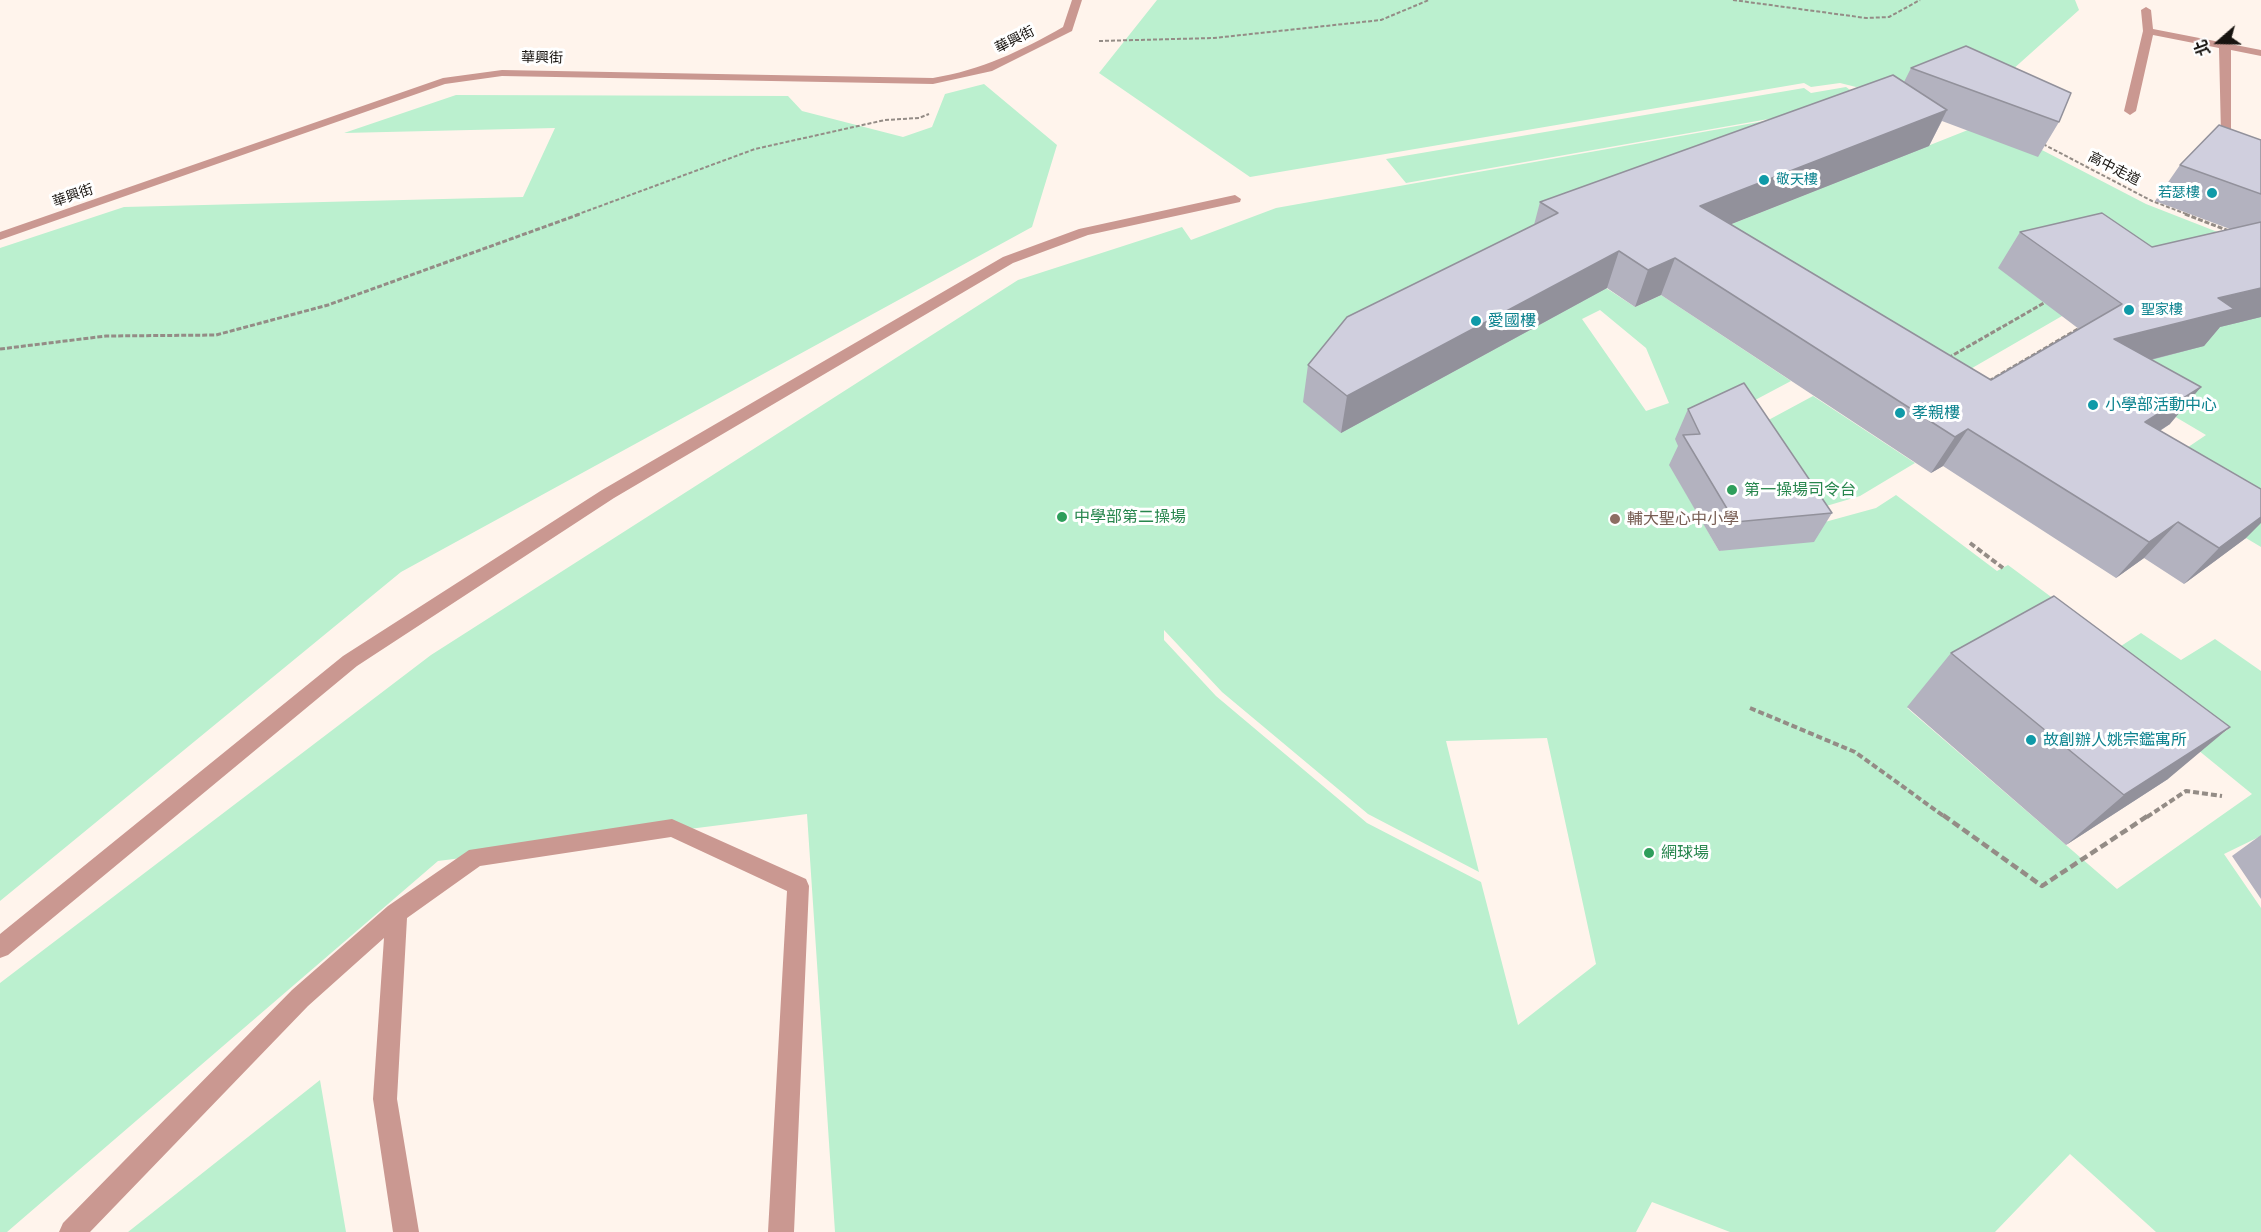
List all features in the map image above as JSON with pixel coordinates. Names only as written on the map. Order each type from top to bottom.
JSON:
[{"type":"street","points":[[1068,29],[1077,0]]},
{"type":"street","points":[[2130,111],[2148,31],[2146,10]]},
{"type":"street","name":"華興街","points":[[0,236],[443,81],[502,73],[933,81],[965,77],[991,70],[1068,29]]},
{"type":"street","points":[[2148,31],[2261,53]]},
{"type":"street","points":[[2225,46],[2227,134]]},
{"type":"street","points":[[0,948],[350,661],[608,494],[1008,260],[1084,232],[1235,199]]},
{"type":"street","points":[[72,1232],[300,998],[396,913],[476,856],[672,828],[798,886],[781,1232]]},
{"type":"street","points":[[396,913],[385,1099],[406,1232]]},
{"type":"path","points":[[1068,29],[1100,41],[1214,38],[1381,20],[1429,0]]},
{"type":"path","points":[[1732,0],[1866,18],[1889,17],[1920,0]]},
{"type":"path","points":[[0,350],[106,336],[216,335],[328,304],[497,245],[755,149],[885,120],[919,118],[928,115],[932,107],[933,81]]},
{"type":"path","name":"高中走道","points":[[2036,141],[2152,201],[2236,234]]},
{"type":"path","points":[[1947,358],[2044,303]]},
{"type":"path","points":[[1982,386],[2078,329]]},
{"type":"path","points":[[1970,543],[2003,568]]},
{"type":"path","points":[[1750,708],[1855,752],[2042,886],[2186,791],[2222,796]]},
{"type":"green space","points":[[1157,0],[2075,0],[2079,10],[2002,79],[1909,89],[1881,84],[1856,87],[1840,83],[1811,87],[1804,83],[1250,177],[1099,73]]},
{"type":"green space","points":[[984,84],[1057,145],[1032,227],[401,572],[0,901],[0,248],[124,207],[523,197],[555,128],[344,133],[456,95],[788,96],[802,111],[903,137],[932,127],[945,94]]},
{"type":"green space","points":[[1846,87],[1860,97],[1831,108],[1406,183],[1386,159],[1804,88],[1811,93]]},
{"type":"green space","points":[[1832,109],[1341,432],[1606,288],[1635,307],[1661,295],[1791,381],[1708,425],[1724,444],[1813,396],[1915,463],[1860,496],[1796,515],[1670,465],[1719,551],[1876,508],[1896,495],[1997,571],[2008,565],[2227,727],[1907,708],[2117,889],[2252,794],[2198,750],[2230,728],[2121,646],[2141,633],[2181,660],[2215,639],[2261,671],[2261,836],[2224,854],[2261,908],[2261,1232],[2156,1232],[2070,1154],[1995,1232],[1730,1232],[1652,1202],[1636,1232],[835,1232],[807,814],[438,861],[7,1232],[0,1232],[0,983],[431,655],[1018,280],[1182,227],[1191,240],[1276,208]],"holes":[[[1600,310],[1646,348],[1669,403],[1646,411],[1582,319]],[[1164,630],[1222,692],[1368,814],[1479,872],[1446,741],[1547,738],[1596,964],[1518,1025],[1481,882],[1367,823],[1216,696],[1164,640]]]},
{"type":"green space","points":[[1988,122],[2146,204],[2261,249],[2261,265],[2062,316],[1929,393],[1686,242]]},
{"type":"green space","points":[[2261,317],[2261,547],[2144,477],[2206,435],[2108,377],[2168,320]]},
{"type":"green space","points":[[320,1080],[346,1232],[128,1232]]},
{"type":"building","points":[[1966,46],[2071,93],[2059,122],[1911,68]]},
{"type":"building","points":[[1893,75],[1947,110],[1700,206],[1991,380],[2122,304],[2020,232],[2102,213],[2152,247],[2261,222],[2261,288],[2218,298],[2234,309],[2114,339],[2201,387],[2145,422],[2261,489],[2261,517],[2219,548],[2178,522],[2149,542],[1968,429],[1955,437],[1675,258],[1648,270],[1619,251],[1347,396],[1308,365],[1347,317],[1558,213],[1540,202]]},
{"type":"building","points":[[2219,125],[2261,140],[2261,194],[2180,165]]},
{"type":"building","points":[[1744,383],[1832,513],[1735,522],[1683,435],[1700,434],[1688,409]]},
{"type":"building","points":[[2054,596],[2230,727],[2124,795],[1951,653]]},
{"type":"place","name":"敬天樓","points":[[1764,180]]},
{"type":"place","name":"若瑟樓","points":[[2212,193]]},
{"type":"place","name":"聖家樓","points":[[2129,310]]},
{"type":"place","name":"愛國樓","points":[[1476,321]]},
{"type":"place","name":"小學部活動中心","points":[[2093,405]]},
{"type":"place","name":"孝親樓","points":[[1900,413]]},
{"type":"place","name":"第一操場司令台","points":[[1732,490]]},
{"type":"place","name":"中學部第二操場","points":[[1062,517]]},
{"type":"place","name":"輔大聖心中小學","points":[[1615,519]]},
{"type":"place","name":"故創辦人姚宗鑑寓所","points":[[2031,740]]},
{"type":"place","name":"網球場","points":[[1649,853]]}]
